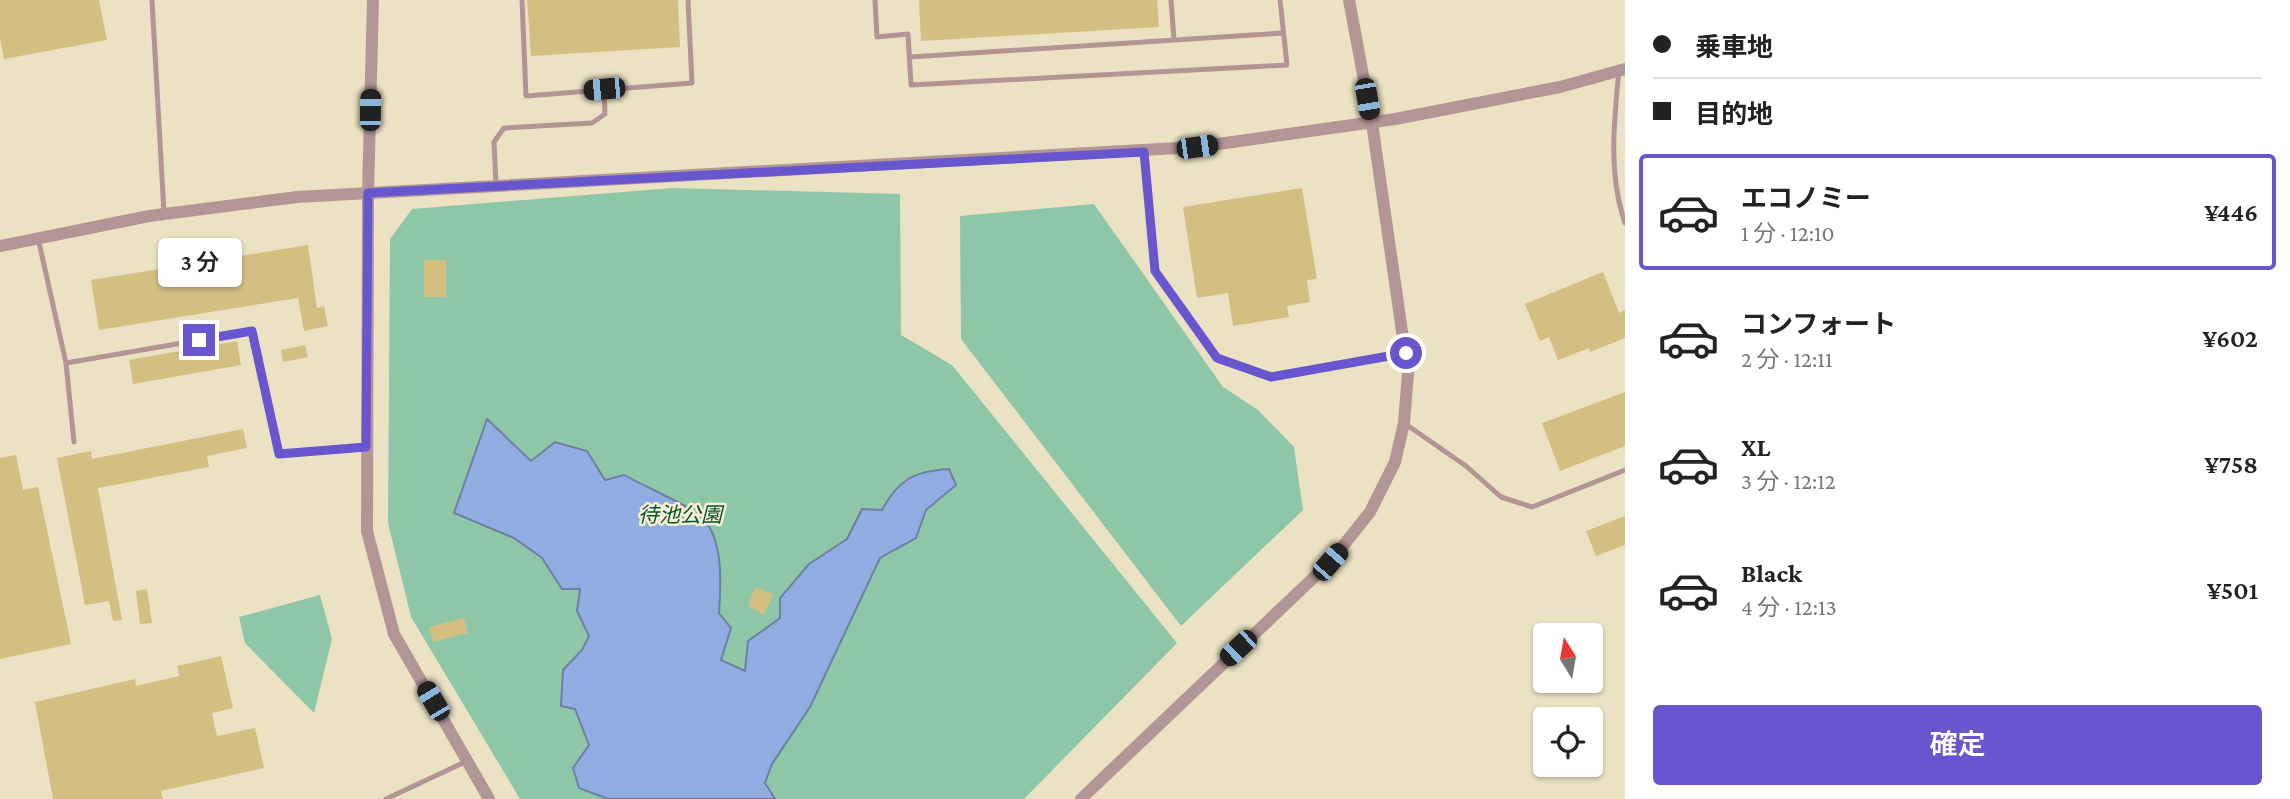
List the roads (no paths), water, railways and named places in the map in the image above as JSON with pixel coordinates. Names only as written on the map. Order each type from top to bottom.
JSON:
[{"type":"street","points":[[373,0],[368,193],[367,531],[382,598],[394,634],[489,799]]},
{"type":"street","points":[[1081,799],[1330,562],[1356,532],[1386,485],[1404,423],[1408,392],[1406,353],[1372,123],[1349,0]]},
{"type":"street","points":[[0,246],[164,214],[297,197],[1144,152],[1372,123],[1560,87],[1622,70]]},
{"type":"lane","points":[[152,0],[164,214]]},
{"type":"lane","points":[[522,0],[526,96],[692,83],[688,0]]},
{"type":"lane","points":[[875,0],[877,37],[908,34],[911,85],[1287,65],[1280,0]]},
{"type":"lane","points":[[1171,0],[1174,40]]},
{"type":"lane","points":[[909,57],[1283,33]]},
{"type":"lane","points":[[1622,70],[1613,130],[1615,178],[1624,218]]},
{"type":"lane","points":[[496,186],[494,142],[504,128],[592,123],[605,114],[604,89]]},
{"type":"lane","points":[[1144,152],[1155,271],[1217,358],[1271,377],[1406,353]]},
{"type":"lane","points":[[38,237],[66,363],[74,442]]},
{"type":"lane","points":[[66,363],[252,331],[279,454],[366,447]]},
{"type":"lane","points":[[1404,423],[1466,466],[1501,497],[1532,507],[1625,470]]},
{"type":"lane","points":[[386,799],[468,760]]},
{"type":"water","points":[[487,419],[531,461],[555,442],[587,451],[605,480],[624,475],[702,517],[718,550],[719,613],[731,628],[721,660],[745,671],[748,641],[780,618],[780,598],[809,564],[847,539],[862,509],[882,510],[894,491],[908,479],[926,472],[949,469],[956,485],[926,510],[916,538],[880,558],[810,707],[772,764],[765,783],[775,799],[608,799],[579,788],[573,768],[589,745],[575,709],[561,706],[563,670],[582,650],[589,636],[577,611],[580,589],[562,589],[542,558],[514,538],[454,513]]},
{"type":"park label","name":"待池公園","points":[[680,515]]}]
